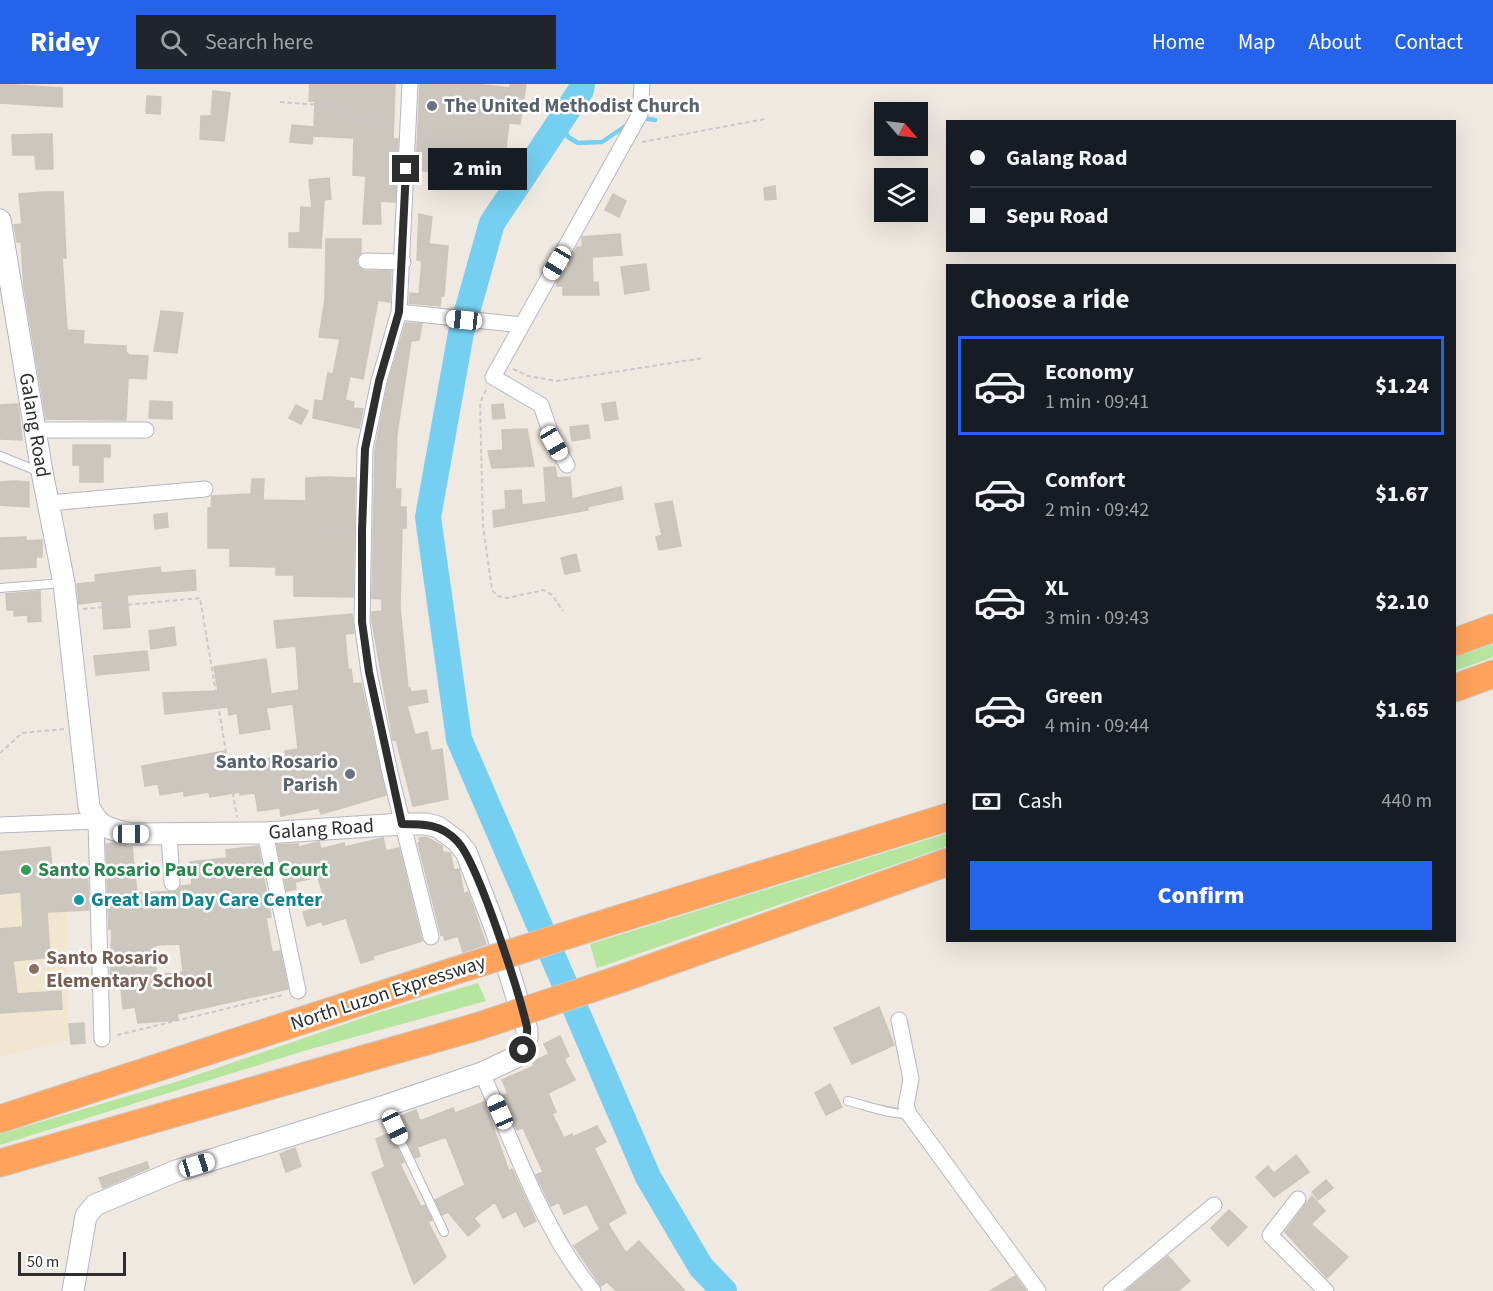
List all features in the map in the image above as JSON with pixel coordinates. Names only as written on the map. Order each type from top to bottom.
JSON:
[{"type":"highway","points":[[1456,642],[1493,628]]},
{"type":"highway","points":[[1456,688],[1493,674]]},
{"type":"highway","name":"North Luzon Expressway","points":[[0,1119],[451,972],[946,818]]},
{"type":"highway","points":[[0,1163],[476,1027],[623,978],[946,863]]},
{"type":"street","points":[[410,84],[399,312],[379,381],[365,449],[362,622],[369,672],[402,824],[431,937]]},
{"type":"street","points":[[567,465],[554,443],[541,405],[493,377],[516,325],[640,114],[642,84]]},
{"type":"street","name":"Galang Road","points":[[0,220],[42,472],[69,610],[89,807],[96,821],[109,829],[131,834],[265,833],[402,824],[427,824],[438,827],[462,846],[466,852],[500,941],[527,1030],[523,1050],[514,1058],[482,1073],[385,1106],[176,1171],[95,1205],[86,1216],[73,1291]]},
{"type":"street","points":[[366,261],[402,262]]},
{"type":"street","points":[[399,312],[516,325]]},
{"type":"street","points":[[36,430],[146,430]]},
{"type":"street","points":[[49,503],[205,489]]},
{"type":"street","points":[[0,825],[96,821],[102,1039]]},
{"type":"street","points":[[265,833],[298,991]]},
{"type":"street","points":[[169,834],[172,883]]},
{"type":"street","points":[[898,1020],[911,1079],[906,1106],[909,1114],[1038,1291]]},
{"type":"street","points":[[482,1073],[544,1209],[571,1260],[593,1291]]},
{"type":"street","points":[[1298,1199],[1270,1235],[1326,1291]]},
{"type":"street","points":[[1111,1291],[1214,1204]]},
{"type":"lane","points":[[0,456],[42,472]]},
{"type":"lane","points":[[0,588],[64,583]]},
{"type":"lane","points":[[848,1101],[872,1106],[892,1114],[909,1114]]},
{"type":"lane","points":[[385,1106],[444,1232]]},
{"type":"path","points":[[280,102],[348,107],[348,119],[407,122]]},
{"type":"path","points":[[622,147],[765,119]]},
{"type":"path","points":[[500,362],[528,376],[557,381],[703,358]]},
{"type":"path","points":[[493,377],[480,403],[483,526],[492,590],[498,596],[507,598],[544,590],[552,595],[563,612]]},
{"type":"path","points":[[326,530],[362,531]]},
{"type":"path","points":[[69,610],[201,598],[240,832]]},
{"type":"path","points":[[0,753],[22,734],[39,730],[82,729]]},
{"type":"path","points":[[422,901],[458,890]]},
{"type":"path","points":[[102,1039],[298,991]]},
{"type":"shaded area","name":"Santo Rosario Elementary School","points":[[67,889],[68,1041],[0,1057],[0,896]]},
{"type":"green space","points":[[1493,644],[1493,657],[1456,671],[1456,657]]},
{"type":"green space","points":[[946,834],[946,847],[597,968],[590,944]]},
{"type":"green space","points":[[478,983],[486,1001],[307,1050],[0,1145],[0,1134],[182,1080],[380,1012]]},
{"type":"building","points":[[0,84],[62,88],[62,107],[0,103]]},
{"type":"building","points":[[310,84],[395,84],[393,139],[398,139],[395,202],[380,201],[381,224],[363,224],[366,176],[353,175],[354,138],[313,136],[312,144],[290,142],[292,125],[314,127],[315,101],[309,101]]},
{"type":"building","points":[[420,84],[476,84],[510,88],[510,84],[526,84],[520,124],[509,123],[505,155],[501,155],[500,163],[483,161],[481,173],[448,169],[448,173],[416,170]]},
{"type":"building","points":[[213,91],[230,93],[224,141],[200,139],[201,116],[211,116]]},
{"type":"building","points":[[147,96],[161,97],[160,114],[146,113]]},
{"type":"building","points":[[52,134],[53,169],[36,169],[35,155],[13,155],[12,135]]},
{"type":"building","points":[[329,178],[331,199],[324,200],[321,248],[289,247],[289,233],[300,233],[301,207],[312,208],[309,180]]},
{"type":"building","points":[[775,186],[776,199],[765,200],[764,188]]},
{"type":"building","points":[[63,192],[66,258],[62,258],[67,330],[84,331],[83,344],[126,346],[126,352],[129,355],[148,356],[146,379],[128,378],[126,420],[46,419],[24,287],[21,242],[17,242],[14,225],[22,224],[19,194]]},
{"type":"building","points":[[613,194],[626,201],[619,217],[605,210]]},
{"type":"building","points":[[419,214],[432,217],[429,244],[448,246],[444,296],[441,296],[440,306],[409,303],[410,293],[419,294],[422,261],[417,260]]},
{"type":"building","points":[[620,234],[622,255],[592,257],[593,283],[598,282],[599,295],[563,295],[563,286],[557,286],[557,283],[565,269],[568,269],[568,263],[577,247],[582,247],[582,237]]},
{"type":"building","points":[[326,239],[361,239],[361,253],[356,260],[358,266],[365,271],[391,271],[390,302],[378,300],[363,379],[350,376],[345,400],[354,402],[353,408],[363,409],[359,428],[313,418],[315,400],[323,401],[328,373],[333,374],[340,339],[319,337],[325,299]]},
{"type":"building","points":[[646,264],[649,290],[625,294],[621,267]]},
{"type":"building","points":[[161,311],[183,313],[177,353],[154,351]]},
{"type":"building","points":[[406,323],[422,324],[419,340],[411,341],[397,434],[395,489],[401,489],[400,507],[406,507],[406,528],[402,528],[400,607],[408,688],[411,692],[426,690],[428,702],[407,706],[415,735],[427,732],[431,751],[442,749],[448,799],[413,806],[396,739],[393,740],[372,621],[372,612],[382,611],[382,599],[372,598],[375,450],[388,383]]},
{"type":"building","points":[[150,401],[172,402],[172,419],[149,418]]},
{"type":"building","points":[[615,402],[618,419],[605,421],[602,404]]},
{"type":"building","points":[[18,404],[22,440],[0,439],[0,405]]},
{"type":"building","points":[[503,404],[505,418],[493,419],[492,405]]},
{"type":"building","points":[[296,405],[308,411],[301,424],[289,418]]},
{"type":"building","points":[[588,425],[590,438],[572,441],[570,427]]},
{"type":"building","points":[[527,429],[534,466],[492,468],[488,451],[503,450],[502,430]]},
{"type":"building","points":[[73,445],[110,445],[110,457],[103,457],[103,482],[80,482],[80,465],[73,465]]},
{"type":"building","points":[[555,467],[557,478],[570,477],[572,499],[621,487],[623,499],[587,507],[588,510],[494,527],[493,511],[506,509],[505,491],[521,490],[522,505],[546,502],[544,468]]},
{"type":"building","points":[[306,478],[355,478],[353,597],[294,596],[294,575],[276,575],[276,567],[230,566],[230,548],[208,548],[208,508],[211,508],[212,496],[251,494],[252,479],[264,479],[263,500],[306,501]]},
{"type":"building","points":[[0,482],[29,482],[29,507],[0,505]]},
{"type":"building","points":[[672,501],[681,546],[659,550],[656,537],[662,535],[655,504]]},
{"type":"building","points":[[167,513],[168,527],[155,529],[154,515]]},
{"type":"building","points":[[26,537],[26,541],[42,540],[42,557],[36,557],[36,567],[0,569],[0,538]]},
{"type":"building","points":[[576,554],[580,571],[565,574],[561,558]]},
{"type":"building","points":[[160,567],[161,573],[195,570],[196,590],[127,595],[130,627],[104,629],[102,601],[79,604],[77,584],[96,582],[95,575]]},
{"type":"building","points":[[40,591],[41,621],[28,622],[28,615],[14,616],[14,610],[7,610],[6,594]]},
{"type":"building","points":[[352,614],[354,633],[345,634],[348,670],[351,669],[353,684],[361,683],[386,795],[321,814],[319,808],[281,816],[280,808],[258,811],[255,793],[240,795],[240,792],[210,797],[209,792],[184,796],[184,791],[160,795],[158,784],[145,786],[142,766],[225,751],[227,767],[265,762],[265,759],[286,756],[285,751],[298,749],[293,704],[266,708],[270,729],[240,734],[237,713],[229,715],[228,707],[165,714],[163,693],[218,691],[214,667],[266,659],[271,694],[299,690],[296,646],[277,648],[274,621]]},
{"type":"building","points":[[174,627],[176,645],[151,649],[149,631]]},
{"type":"building","points":[[147,651],[149,670],[96,675],[94,656]]},
{"type":"building","points":[[426,837],[442,846],[443,852],[450,853],[454,870],[459,869],[464,894],[468,892],[486,944],[463,952],[458,936],[445,940],[443,934],[441,935],[418,843],[419,838]]},
{"type":"building","points":[[383,838],[386,851],[399,848],[422,941],[373,956],[374,959],[361,963],[346,918],[323,925],[322,921],[307,926],[303,912],[318,908],[316,901],[324,898],[318,877],[295,882],[296,889],[287,891],[277,845],[298,844],[299,847],[319,842],[321,849],[344,843],[345,847]]},
{"type":"building","points":[[114,843],[132,847],[137,893],[177,891],[181,886],[192,885],[190,862],[227,858],[226,850],[258,846],[271,917],[266,918],[272,952],[280,951],[288,989],[177,1014],[178,1020],[138,1023],[135,1007],[123,1009],[120,978],[110,979],[112,929],[109,929],[106,844]],"holes":[[[180,944],[183,972],[156,975],[156,945]]]},
{"type":"building","points":[[50,847],[52,866],[87,865],[89,910],[47,912],[50,957],[13,961],[17,994],[61,991],[62,1009],[0,1013],[0,929],[23,927],[21,892],[0,894],[0,852]]},
{"type":"building","points":[[879,1007],[894,1045],[852,1064],[834,1028]]},
{"type":"building","points":[[84,1023],[85,1043],[71,1044],[69,1024]]},
{"type":"building","points":[[560,1036],[569,1056],[564,1059],[575,1080],[548,1093],[556,1112],[552,1114],[564,1138],[572,1134],[573,1137],[597,1126],[606,1142],[594,1148],[626,1213],[599,1228],[587,1204],[564,1214],[559,1202],[551,1206],[536,1175],[543,1172],[523,1128],[517,1130],[502,1096],[507,1094],[507,1091],[502,1080],[534,1066],[532,1062],[549,1054],[544,1044]]},
{"type":"building","points":[[830,1084],[842,1107],[826,1115],[815,1093]]},
{"type":"building","points":[[484,1102],[509,1171],[512,1169],[536,1221],[524,1227],[516,1211],[503,1218],[495,1202],[474,1218],[480,1226],[468,1236],[448,1212],[442,1215],[435,1200],[465,1185],[446,1137],[417,1147],[420,1156],[415,1158],[396,1118],[416,1110],[420,1121],[453,1108],[455,1113]]},
{"type":"building","points":[[390,1133],[404,1162],[400,1164],[421,1207],[425,1205],[432,1220],[428,1222],[446,1257],[414,1284],[372,1173],[385,1167],[376,1139]]},
{"type":"building","points":[[295,1148],[301,1166],[286,1172],[280,1154]]},
{"type":"building","points":[[1296,1155],[1309,1172],[1274,1197],[1256,1177],[1268,1166],[1274,1173]]},
{"type":"building","points":[[147,1162],[149,1168],[103,1188],[99,1178]]},
{"type":"building","points":[[1326,1180],[1333,1188],[1318,1200],[1312,1192]]},
{"type":"building","points":[[1312,1196],[1325,1211],[1311,1224],[1348,1257],[1327,1278],[1285,1232]]},
{"type":"building","points":[[1229,1210],[1247,1227],[1228,1246],[1211,1228]]},
{"type":"building","points":[[608,1224],[626,1253],[639,1241],[685,1291],[616,1291],[607,1282],[601,1286],[574,1246]]},
{"type":"building","points":[[1168,1256],[1190,1281],[1178,1291],[1126,1291]]},
{"type":"building","points":[[1015,1276],[1026,1291],[990,1291]]},
{"type":"waterway","points":[[582,84],[581,90],[492,223],[461,333],[428,517],[459,739],[648,1177],[701,1267],[724,1291]]},
{"type":"waterway","points":[[643,118],[655,120]]},
{"type":"waterway","points":[[560,121],[568,137],[578,143],[602,142],[630,123]]},
{"type":"place","name":"The United Methodist Church","points":[[432,106]]},
{"type":"place","name":"Santo Rosario Parish","points":[[350,774]]},
{"type":"place","name":"Santo Rosario Pau Covered Court","points":[[26,870]]},
{"type":"place","name":"Great Iam Day Care Center","points":[[79,900]]},
{"type":"place","name":"Santo Rosario Elementary School","points":[[34,969]]},
{"type":"route","points":[[406,169],[399,312],[379,381],[365,449],[362,622],[369,672],[402,824],[427,824],[438,827],[448,832],[466,852],[496,930],[527,1030],[523,1050]]}]
